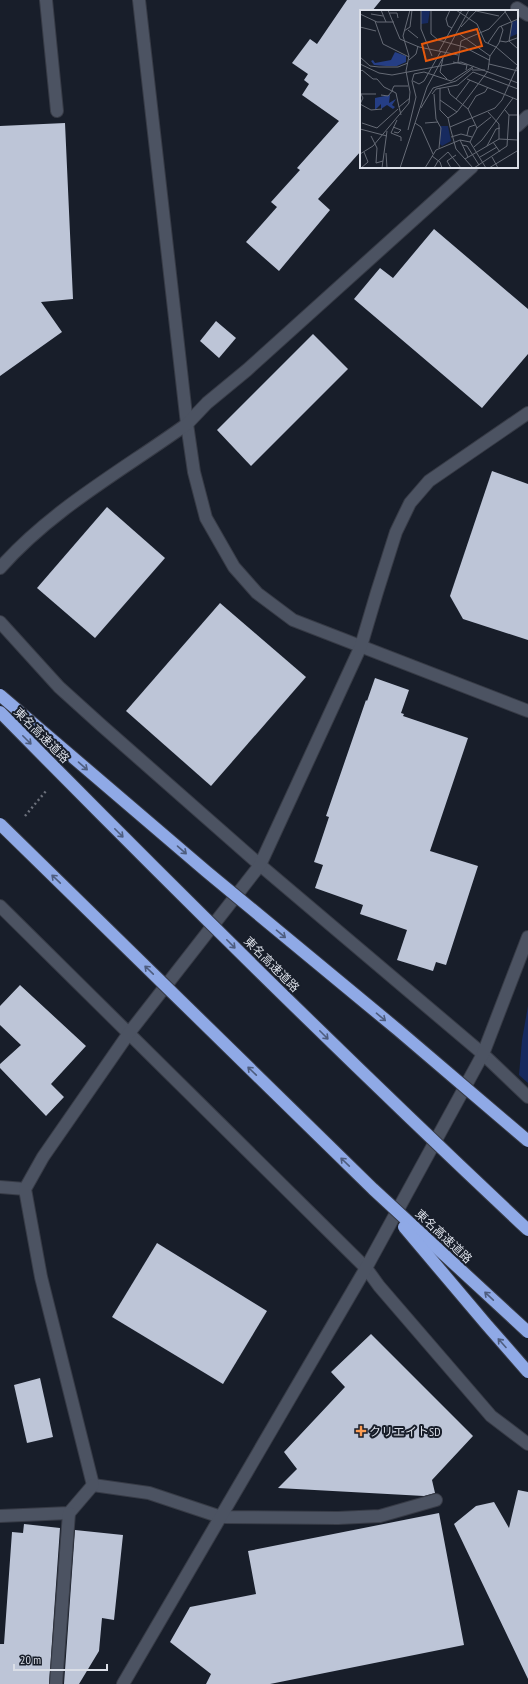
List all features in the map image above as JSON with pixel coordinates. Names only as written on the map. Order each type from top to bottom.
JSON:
[{"type":"highway","points":[[0,695],[207,872],[398,1030],[528,1141]]},
{"type":"highway","name":"東名高速道路","points":[[0,712],[128,842],[348,1059],[528,1230]]},
{"type":"highway","name":"東名高速道路","points":[[0,824],[373,1189],[528,1332]]},
{"type":"highway","points":[[373,1189],[528,1372]]},
{"type":"street","points":[[46,0],[57,111]]},
{"type":"street","points":[[139,0],[187,424],[194,472],[206,518],[234,567],[257,593],[293,620],[528,711]]},
{"type":"street","points":[[517,8],[528,15]]},
{"type":"street","points":[[518,125],[528,116]]},
{"type":"street","points":[[0,568],[18,548],[41,527],[187,424],[207,403],[247,370],[471,168]]},
{"type":"street","points":[[93,1486],[40,1276],[25,1189],[43,1157],[129,1033],[260,865],[362,646],[396,532],[410,503],[429,481],[528,413]]},
{"type":"street","points":[[0,622],[59,687],[260,865],[483,1054],[528,1097]]},
{"type":"street","points":[[0,906],[366,1268],[379,1286],[491,1416],[528,1444]]},
{"type":"street","points":[[123,1684],[366,1268],[483,1054],[528,937]]},
{"type":"street","points":[[0,1187],[25,1189]]},
{"type":"street","points":[[56,1684],[69,1513],[93,1486]]},
{"type":"street","points":[[93,1486],[150,1493],[221,1517],[338,1518],[380,1516],[436,1500]]},
{"type":"street","points":[[0,1516],[69,1513]]},
{"type":"shaded area","points":[[528,1006],[528,1083],[519,1075],[522,1040]]},
{"type":"building","points":[[347,0],[381,0],[373,10],[360,10],[360,152],[318,199],[330,210],[279,271],[246,242],[277,207],[271,202],[300,170],[297,168],[339,121],[302,95],[309,84],[304,80],[308,74],[292,63],[310,39],[317,44]]},
{"type":"building","points":[[65,123],[73,299],[41,302],[62,332],[0,376],[0,126]]},
{"type":"building","points":[[434,229],[528,309],[528,354],[482,408],[354,299],[380,268],[393,278]]},
{"type":"building","points":[[216,321],[236,338],[219,358],[200,341]]},
{"type":"building","points":[[313,334],[348,369],[251,466],[217,430]]},
{"type":"building","points":[[492,471],[528,484],[528,640],[463,619],[450,596]]},
{"type":"building","points":[[107,507],[165,558],[95,638],[37,588]]},
{"type":"building","points":[[220,603],[306,677],[211,786],[126,711]]},
{"type":"building","points":[[375,678],[409,690],[401,713],[404,714],[403,716],[468,738],[430,851],[478,866],[446,965],[436,962],[433,971],[397,960],[407,930],[360,914],[363,905],[315,888],[323,865],[314,862],[329,817],[326,816]]},
{"type":"building","points":[[20,985],[86,1046],[51,1084],[64,1097],[46,1116],[0,1068],[0,1064],[21,1045],[0,1025],[0,1006]]},
{"type":"building","points":[[157,1243],[267,1311],[223,1384],[112,1317]]},
{"type":"building","points":[[371,1334],[473,1436],[432,1480],[435,1493],[424,1496],[278,1488],[297,1469],[284,1452],[345,1387],[331,1372]]},
{"type":"building","points":[[40,1378],[53,1437],[27,1443],[14,1385]]},
{"type":"building","points":[[518,1490],[528,1492],[528,1679],[454,1524],[476,1506],[494,1502],[509,1528]]},
{"type":"building","points":[[439,1513],[464,1645],[270,1684],[206,1684],[211,1674],[170,1642],[190,1607],[256,1594],[248,1551]]},
{"type":"building","points":[[24,1524],[60,1528],[49,1684],[0,1684],[0,1644],[4,1644],[12,1532],[23,1533]]},
{"type":"building","points":[[75,1530],[123,1535],[114,1620],[102,1618],[99,1651],[79,1684],[64,1684]]},
{"type":"place","name":"クリエイトSD","points":[[361,1431]]}]
